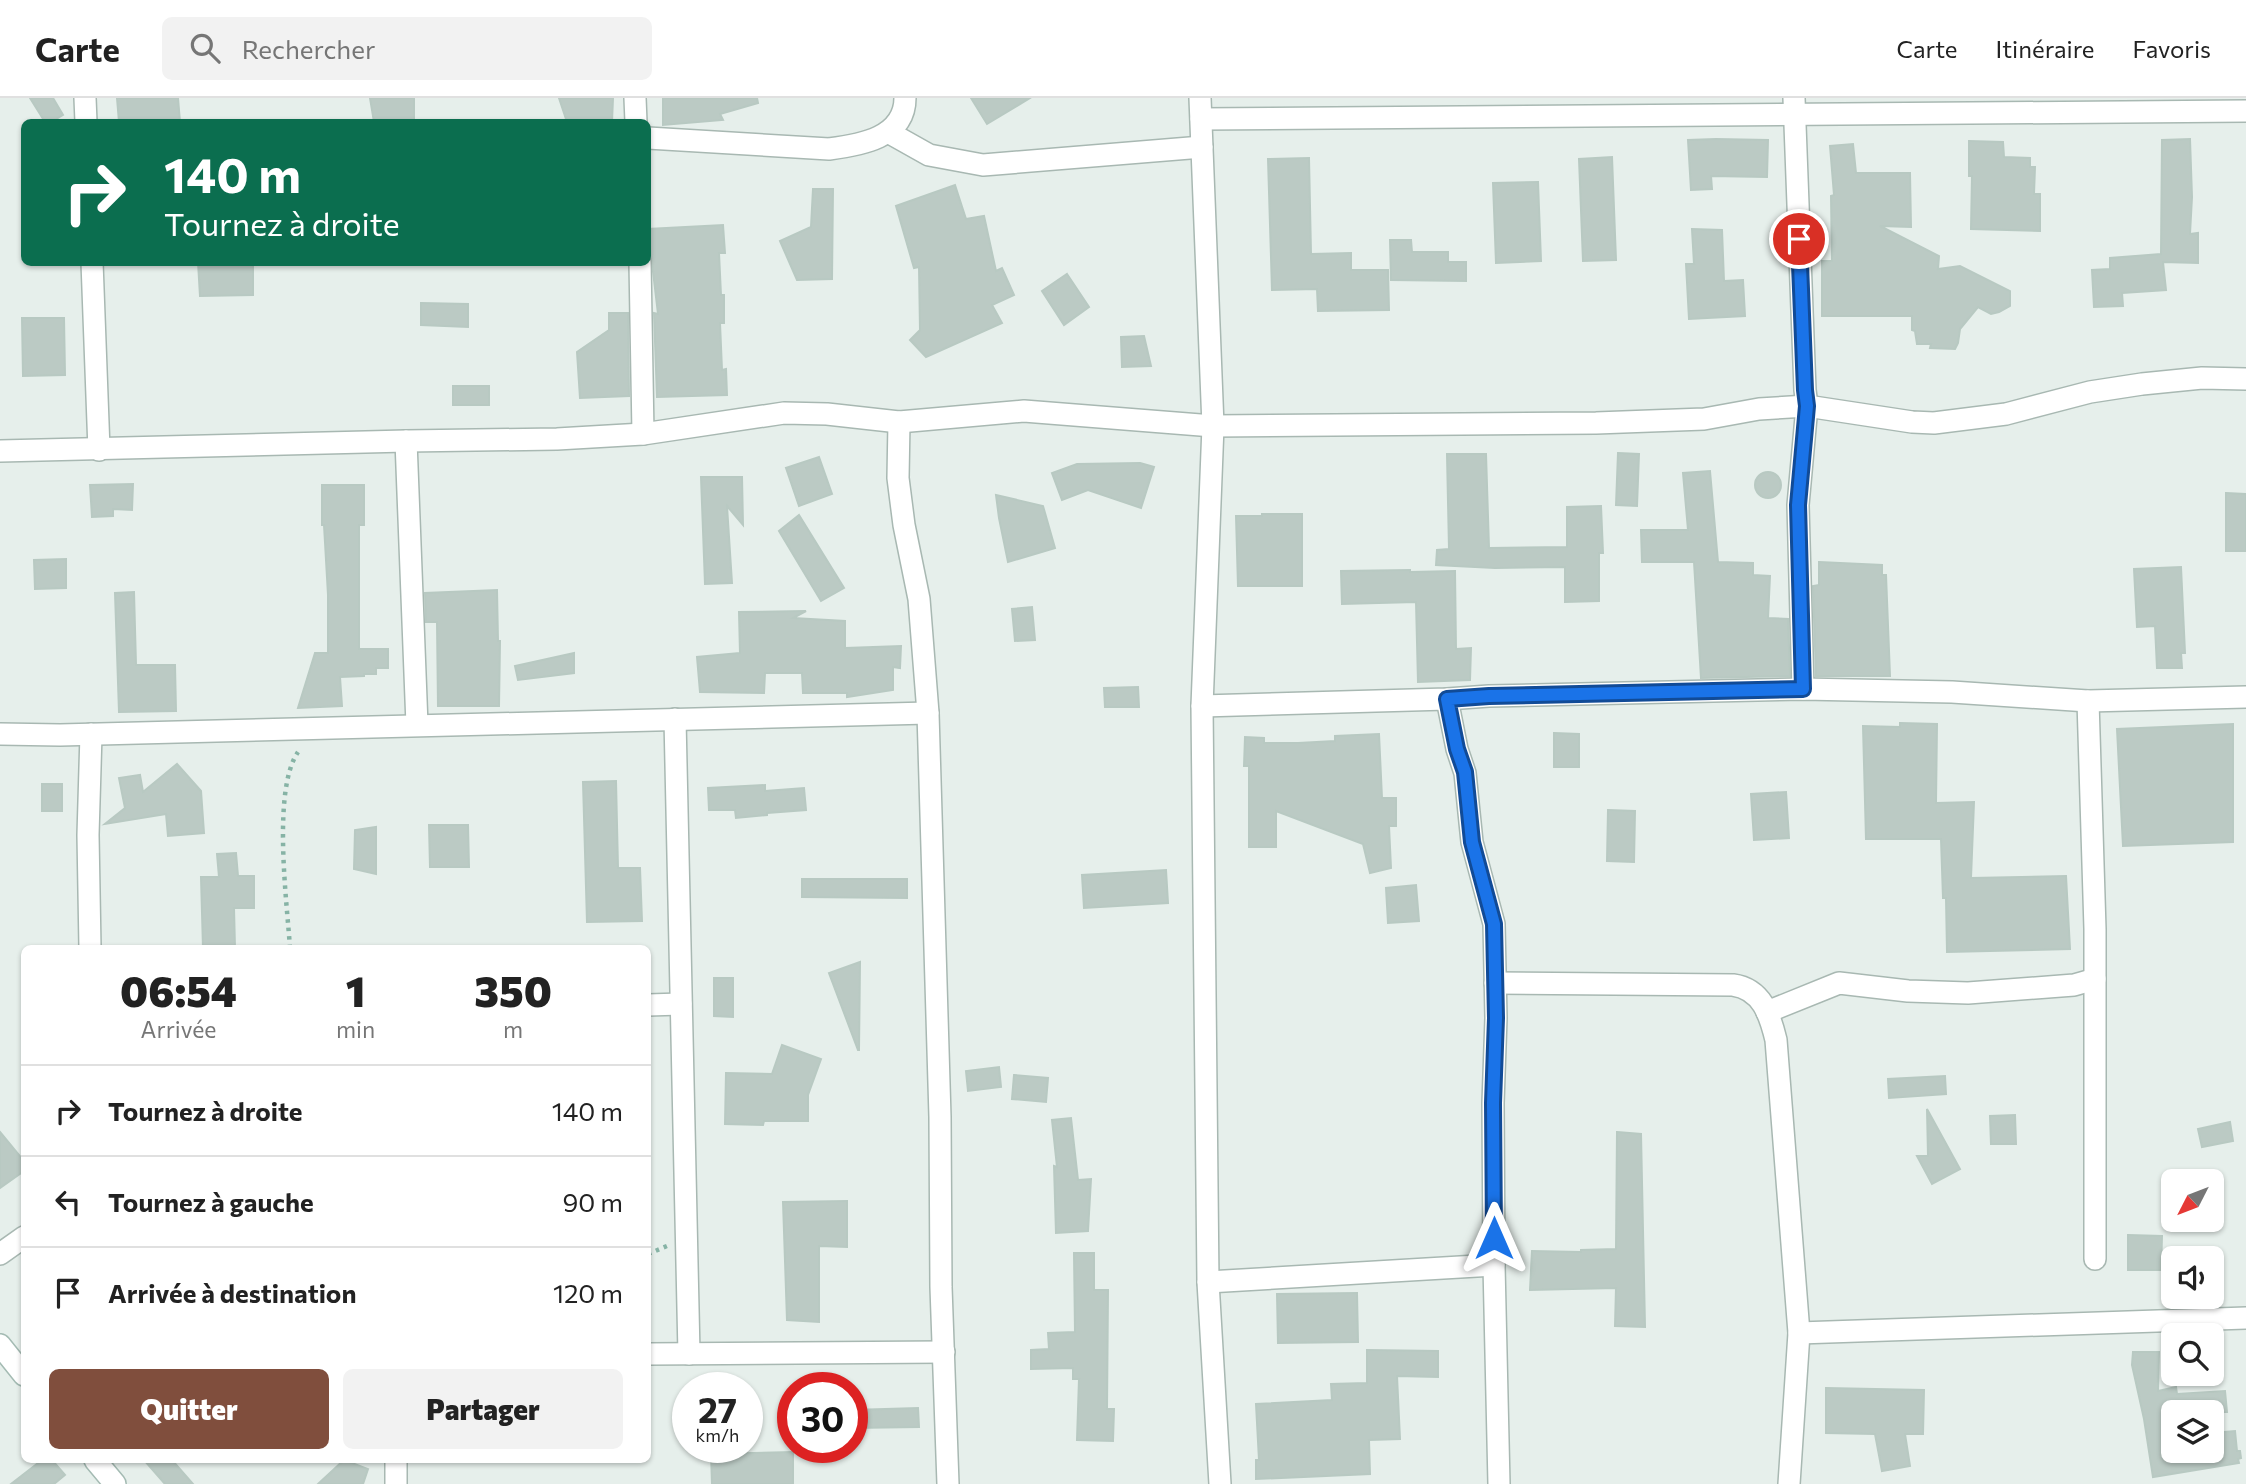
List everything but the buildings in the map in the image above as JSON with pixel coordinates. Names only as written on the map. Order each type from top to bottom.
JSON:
[{"type":"street","points":[[85,98],[86,119]]},
{"type":"street","points":[[635,98],[636,119]]},
{"type":"street","points":[[651,138],[829,149],[858,145],[888,132],[898,124],[905,108],[905,98]]},
{"type":"street","points":[[1220,1484],[1208,1282],[1202,706],[1213,426],[1201,108],[2083,105],[2246,111]]},
{"type":"street","points":[[1795,106],[1807,406],[1798,505],[1803,689]]},
{"type":"street","points":[[888,132],[929,155],[983,165],[1202,147]]},
{"type":"street","points":[[92,266],[99,450]]},
{"type":"street","points":[[640,266],[643,434]]},
{"type":"street","points":[[0,451],[557,439],[643,434],[784,413],[827,414],[899,422],[1024,411],[1213,426],[1596,423],[1704,419],[1759,409],[1807,406],[1934,423],[2006,414],[2090,392],[2142,384],[2202,378],[2246,379]]},
{"type":"street","points":[[899,422],[898,478],[904,525],[919,599],[928,713],[948,1484]]},
{"type":"street","points":[[406,441],[417,725]]},
{"type":"street","points":[[1202,706],[1803,689],[1952,692],[2088,701],[2246,698]]},
{"type":"street","points":[[1447,699],[1457,749],[1465,772],[1472,842],[1494,924],[1494,1265],[1499,1484]]},
{"type":"street","points":[[2088,701],[2095,979],[2095,1259]]},
{"type":"street","points":[[0,734],[928,713]]},
{"type":"street","points":[[675,719],[689,1354]]},
{"type":"street","points":[[90,945],[88,835],[91,734]]},
{"type":"street","points":[[1766,1012],[1839,983],[1908,992],[1968,993],[2074,985],[2095,979]]},
{"type":"street","points":[[1495,983],[1733,985],[1747,987],[1758,998],[1776,1040],[1798,1333],[1790,1484]]},
{"type":"street","points":[[651,1005],[681,1004]]},
{"type":"street","points":[[0,1254],[21,1239]]},
{"type":"street","points":[[1208,1282],[1494,1265]]},
{"type":"street","points":[[1798,1333],[2246,1318]]},
{"type":"street","points":[[0,1345],[21,1371]]},
{"type":"street","points":[[651,1354],[944,1352]]},
{"type":"street","points":[[396,1463],[396,1484]]},
{"type":"path","points":[[290,945],[284,817],[286,794],[295,757],[316,728]]},
{"type":"route","points":[[1494,1238],[1494,924],[1472,842],[1465,772],[1457,749],[1447,699],[1803,689],[1798,505],[1807,406],[1799,239]]}]
